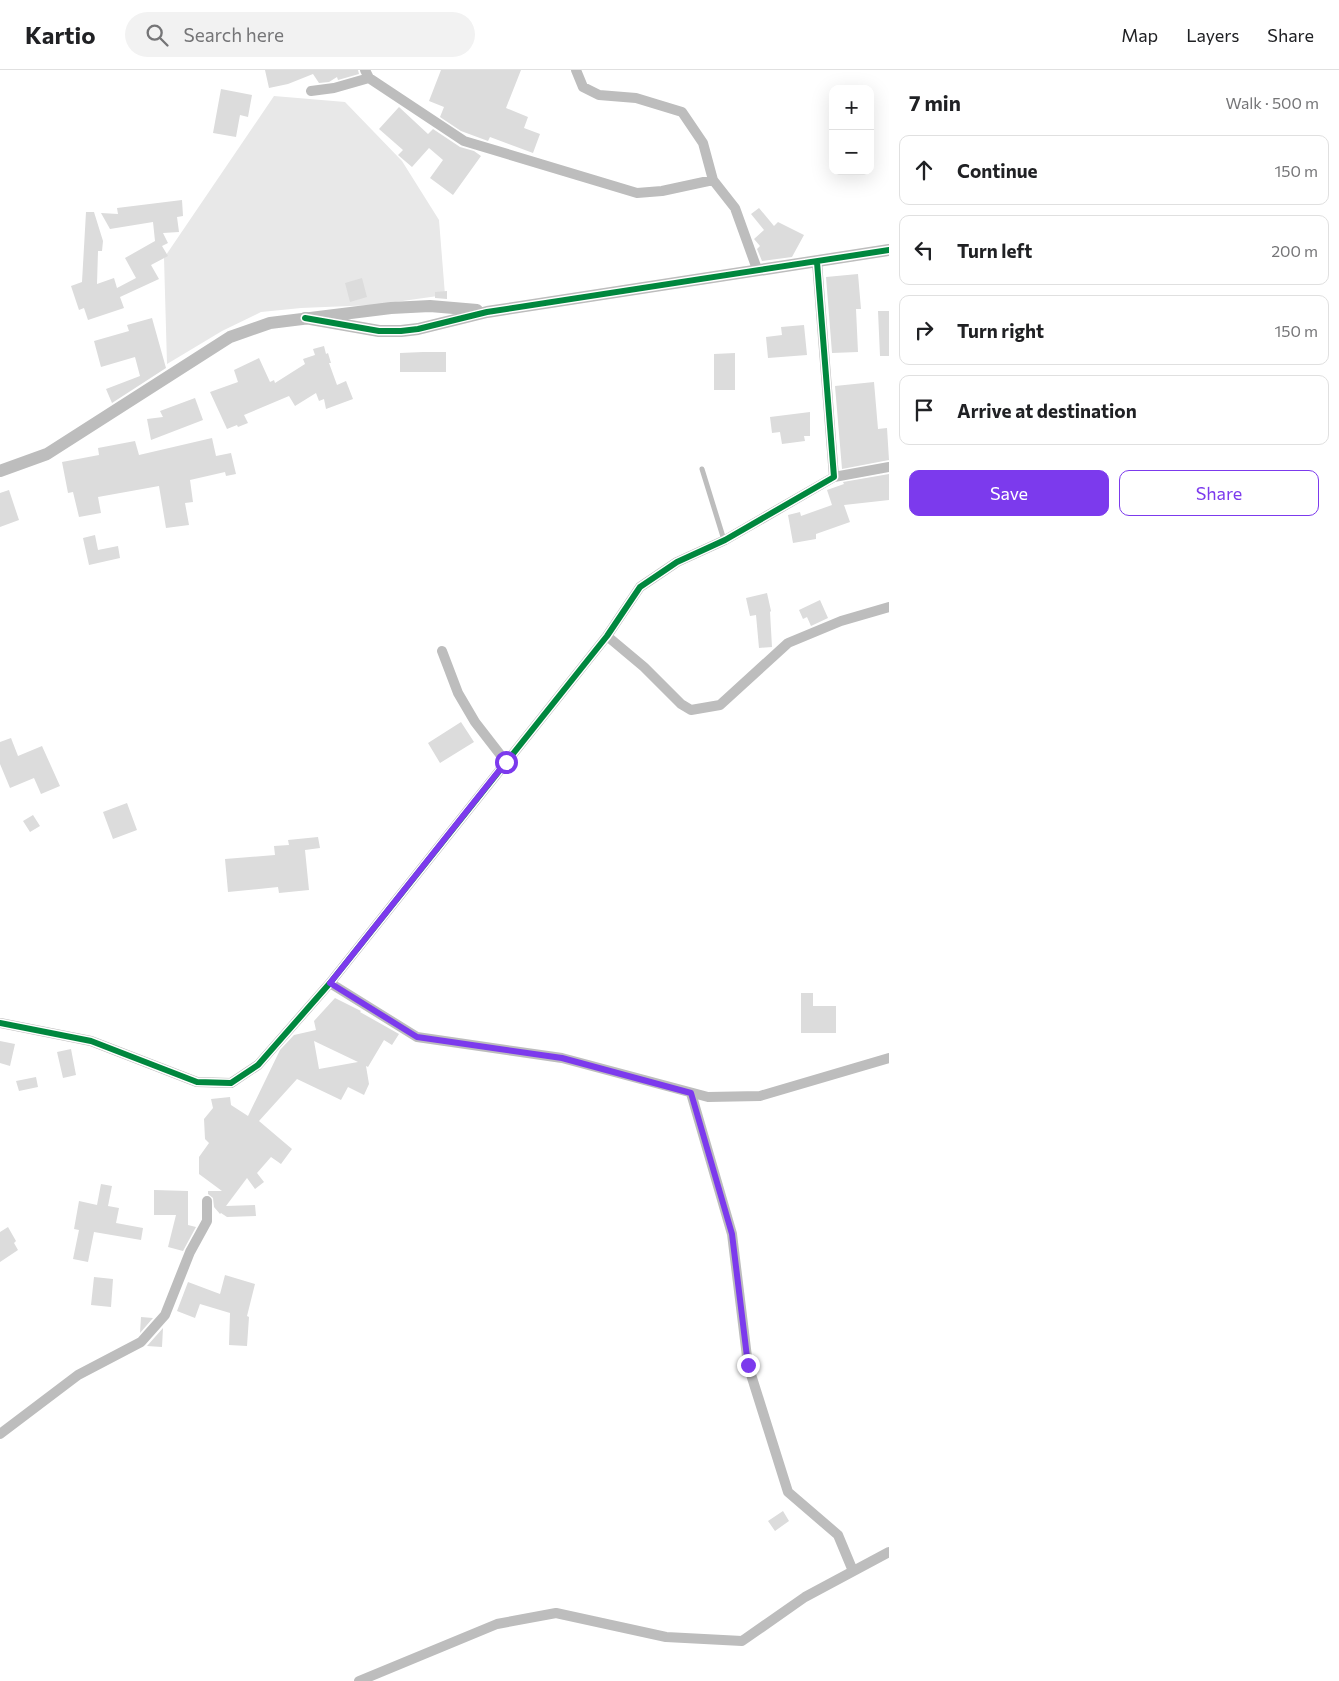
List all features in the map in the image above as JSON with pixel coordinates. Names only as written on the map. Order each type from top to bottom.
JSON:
[{"type":"street","points":[[576,70],[583,87],[599,95],[636,98],[682,112],[703,143],[713,180],[735,208],[757,269]]},
{"type":"street","points":[[311,91],[334,88],[367,74],[464,141],[637,193],[662,191],[713,180]]},
{"type":"street","points":[[305,318],[379,331],[401,332],[487,312],[889,250]]},
{"type":"street","points":[[817,262],[834,477]]},
{"type":"street","points":[[0,471],[47,454],[230,337],[270,323],[408,306],[430,306],[487,312]]},
{"type":"street","points":[[0,1023],[91,1041],[197,1082],[231,1083],[258,1065],[330,983],[607,636],[640,587],[678,562],[724,540],[834,477],[889,467]]},
{"type":"street","points":[[607,636],[644,667],[681,704],[691,710],[720,705],[788,643],[841,621],[889,607]]},
{"type":"street","points":[[442,652],[458,693],[475,722],[506,762]]},
{"type":"street","points":[[330,983],[417,1037],[562,1058],[708,1097],[760,1096],[889,1058]]},
{"type":"street","points":[[691,1093],[732,1234],[748,1365],[788,1492],[838,1535],[853,1571]]},
{"type":"street","points":[[0,1434],[78,1375],[141,1342],[165,1315],[190,1252],[207,1221],[207,1201]]},
{"type":"street","points":[[359,1681],[497,1624],[556,1613],[666,1637],[742,1641],[805,1597],[889,1552]]},
{"type":"lane","points":[[702,469],[724,540]]},
{"type":"shaded area","points":[[274,96],[345,102],[402,161],[439,220],[445,295],[374,305],[301,308],[261,312],[222,331],[167,364],[164,258]]},
{"type":"building","points":[[265,70],[358,70],[359,74],[338,80],[337,77],[329,82],[319,83],[313,74],[288,84],[269,88]]},
{"type":"building","points":[[441,70],[521,70],[506,108],[528,117],[524,128],[540,134],[533,153],[490,137],[488,141],[461,131],[440,117],[444,107],[429,101]]},
{"type":"building","points":[[221,89],[252,95],[248,117],[240,115],[236,137],[213,133]]},
{"type":"building","points":[[399,107],[428,134],[433,129],[460,147],[474,151],[481,156],[453,195],[430,178],[443,160],[429,148],[412,167],[398,155],[403,150],[379,129]]},
{"type":"building","points":[[182,200],[183,216],[177,217],[179,232],[163,233],[168,243],[162,246],[168,256],[151,265],[159,279],[120,297],[124,308],[88,320],[84,308],[79,310],[71,286],[82,282],[86,212],[94,212],[103,241],[102,251],[98,251],[97,284],[114,278],[117,288],[136,278],[125,258],[155,241],[153,222],[110,229],[101,213],[118,214],[117,208]]},
{"type":"building","points":[[759,208],[774,226],[778,222],[804,235],[792,257],[762,261],[757,249],[760,246],[754,239],[764,230],[751,214]]},
{"type":"building","points":[[858,274],[861,309],[856,309],[858,352],[832,353],[826,277]]},
{"type":"building","points":[[362,278],[367,297],[350,302],[345,283]]},
{"type":"building","points":[[447,291],[447,299],[435,298],[435,292]]},
{"type":"building","points":[[878,311],[889,311],[889,356],[880,356]]},
{"type":"building","points":[[152,318],[166,368],[112,403],[106,389],[140,376],[135,357],[101,367],[94,341],[129,331],[127,325]]},
{"type":"building","points":[[804,325],[807,355],[768,358],[766,337],[782,335],[781,327]]},
{"type":"building","points":[[324,346],[326,354],[328,353],[331,363],[329,363],[337,385],[346,381],[353,399],[326,409],[324,399],[319,401],[316,393],[295,406],[289,396],[244,415],[248,423],[227,429],[210,392],[238,382],[234,370],[259,358],[270,382],[274,380],[275,383],[305,364],[303,359],[315,355],[313,349]]},
{"type":"building","points":[[446,352],[446,372],[400,372],[400,353]]},
{"type":"building","points":[[735,353],[735,390],[714,390],[714,354]]},
{"type":"building","points":[[874,382],[878,429],[887,428],[889,460],[842,469],[835,386]]},
{"type":"building","points":[[195,398],[203,420],[151,440],[147,419],[163,417],[160,411]]},
{"type":"building","points":[[810,412],[810,436],[804,436],[805,441],[782,444],[780,432],[772,433],[770,417]]},
{"type":"building","points":[[212,438],[216,456],[231,453],[236,474],[226,476],[225,472],[190,480],[193,502],[185,503],[189,525],[166,528],[159,486],[98,497],[101,513],[79,517],[73,492],[68,493],[62,462],[99,455],[98,448],[135,441],[139,455]]},
{"type":"building","points":[[889,474],[889,500],[844,505],[850,522],[816,534],[816,539],[793,543],[788,515],[800,512],[801,516],[832,505],[827,490],[844,484],[843,482]]},
{"type":"building","points":[[9,490],[19,520],[0,527],[0,493]]},
{"type":"building","points":[[95,535],[98,550],[118,546],[120,558],[89,565],[83,538]]},
{"type":"building","points":[[767,593],[771,611],[772,647],[759,648],[756,615],[750,616],[746,598]]},
{"type":"building","points":[[820,600],[828,618],[811,626],[807,617],[803,619],[799,610]]},
{"type":"building","points":[[461,722],[474,742],[440,763],[428,743]]},
{"type":"building","points":[[11,738],[18,756],[42,746],[60,786],[41,794],[34,778],[10,788],[0,764],[0,742]]},
{"type":"building","points":[[127,803],[137,830],[113,839],[103,812]]},
{"type":"building","points":[[33,815],[40,826],[30,832],[23,821]]},
{"type":"building","points":[[318,837],[320,848],[305,850],[309,890],[279,893],[278,887],[228,892],[225,859],[275,855],[274,846],[289,845],[288,840]]},
{"type":"building","points":[[801,993],[813,993],[813,1006],[836,1006],[836,1033],[801,1033]]},
{"type":"building","points":[[335,998],[399,1034],[392,1045],[384,1040],[368,1067],[366,1066],[369,1084],[364,1095],[348,1087],[341,1100],[297,1079],[259,1121],[292,1149],[281,1164],[271,1157],[257,1173],[264,1182],[255,1189],[247,1178],[226,1206],[255,1205],[256,1216],[227,1217],[220,1214],[214,1207],[213,1198],[208,1194],[208,1191],[222,1191],[199,1174],[199,1157],[209,1143],[205,1139],[204,1119],[213,1108],[211,1099],[230,1097],[231,1105],[248,1116],[280,1050],[294,1035],[316,1030],[314,1021]],"holes":[[[314,1041],[358,1062],[319,1069]]]},
{"type":"building","points":[[0,1041],[15,1044],[10,1066],[0,1063]]},
{"type":"building","points":[[71,1049],[76,1075],[63,1078],[57,1052]]},
{"type":"building","points":[[36,1077],[38,1087],[19,1091],[16,1081]]},
{"type":"building","points":[[101,1184],[112,1186],[108,1206],[119,1208],[116,1223],[143,1228],[141,1240],[94,1232],[88,1262],[73,1259],[79,1230],[74,1229],[79,1201],[97,1205]]},
{"type":"building","points":[[154,1190],[188,1191],[188,1225],[196,1227],[183,1251],[168,1247],[176,1215],[154,1215]]},
{"type":"building","points":[[8,1227],[16,1241],[14,1243],[18,1250],[0,1262],[0,1232]]},
{"type":"building","points":[[225,1275],[255,1284],[247,1316],[249,1317],[247,1346],[229,1345],[230,1313],[200,1304],[195,1318],[177,1311],[188,1282],[220,1294]]},
{"type":"building","points":[[94,1277],[113,1279],[111,1307],[91,1305]]},
{"type":"building","points":[[141,1317],[153,1318],[140,1333]]},
{"type":"building","points":[[163,1328],[162,1347],[147,1346]]},
{"type":"building","points":[[783,1511],[789,1521],[775,1531],[768,1521]]},
{"type":"cycle path","points":[[305,318],[379,331],[401,331],[418,329],[487,312],[889,250]]},
{"type":"cycle path","points":[[0,1023],[91,1041],[197,1082],[231,1083],[258,1065],[330,983],[607,636],[640,587],[677,562],[725,540],[834,477],[817,262]]},
{"type":"route","points":[[506,762],[330,983],[417,1037],[562,1058],[691,1093],[732,1234],[748,1365]]}]
